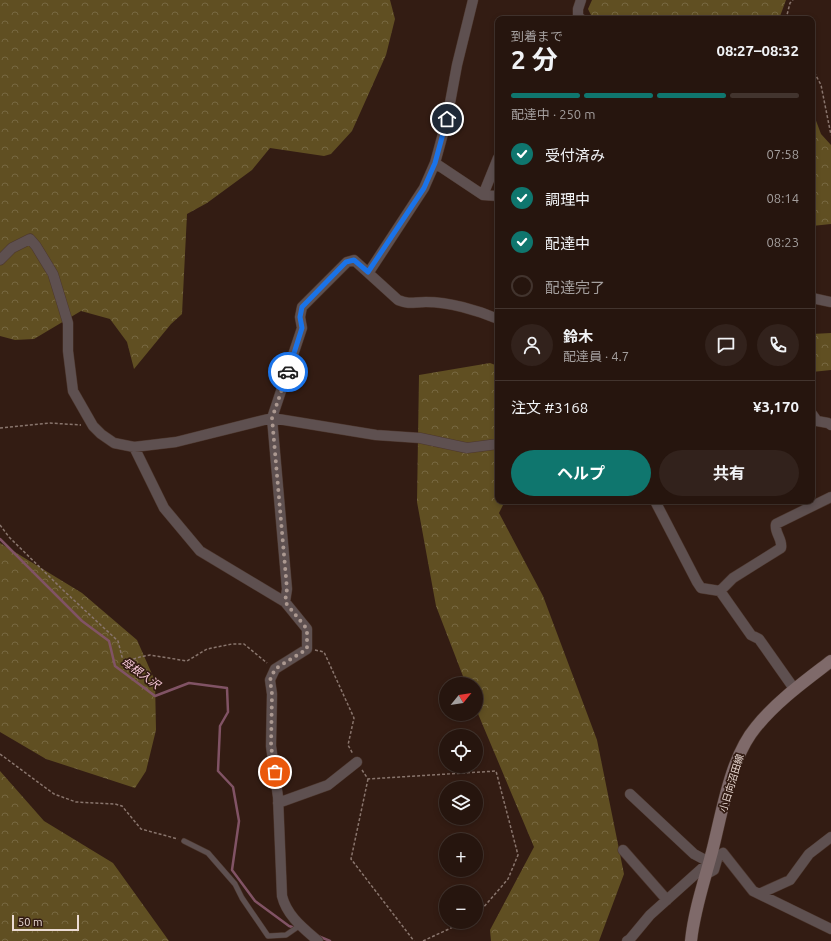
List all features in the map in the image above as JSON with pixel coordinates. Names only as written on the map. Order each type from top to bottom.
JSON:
[{"type":"main road","name":"小日向沼田線","points":[[691,941],[693,922],[705,875],[730,783],[742,748],[755,727],[773,708],[831,661]]},
{"type":"street","points":[[368,272],[424,188],[435,163],[447,119],[457,65],[473,0]]},
{"type":"street","points":[[578,16],[578,9],[581,0]]},
{"type":"street","points":[[435,163],[483,195],[495,196]]},
{"type":"street","points":[[483,195],[495,165]]},
{"type":"street","points":[[0,260],[12,248],[30,239],[36,246],[53,274],[68,323],[68,351],[73,391],[93,426],[114,443],[134,447],[176,442],[272,418],[376,435],[420,438],[466,448],[495,444]]},
{"type":"street","points":[[285,602],[287,589],[272,418],[302,328],[300,317],[302,307],[346,262],[354,260],[398,300],[407,304],[426,302],[449,305],[475,311],[495,318]]},
{"type":"street","points":[[815,299],[831,302]]},
{"type":"street","points":[[815,418],[817,421],[831,425]]},
{"type":"street","points":[[134,447],[164,508],[200,551],[285,602],[307,629],[307,649],[275,669],[270,680],[272,694],[271,746],[278,802],[282,896],[285,906],[299,926],[318,941]]},
{"type":"street","points":[[720,591],[733,578],[781,548],[782,543],[775,529],[776,524],[831,497]]},
{"type":"street","points":[[657,504],[701,588],[720,591],[751,635],[759,639],[795,690]]},
{"type":"street","points":[[278,802],[328,785],[357,762]]},
{"type":"street","points":[[627,941],[650,915],[709,862],[694,854],[630,794]]},
{"type":"street","points":[[759,894],[790,880],[808,854],[831,837]]},
{"type":"street","points":[[624,850],[667,900]]},
{"type":"street","points":[[705,875],[714,870],[718,856],[723,853],[753,891],[831,929]]},
{"type":"lane","points":[[184,841],[208,853],[235,884],[242,898],[268,936],[286,935],[299,926]]},
{"type":"path","points":[[787,16],[790,3],[793,0]]},
{"type":"path","points":[[815,74],[821,85],[831,135]]},
{"type":"path","points":[[0,428],[50,423],[93,426]]},
{"type":"path","points":[[0,525],[9,537],[118,641],[122,657],[127,661],[150,655],[187,661],[207,649],[232,644],[244,644],[275,669]]},
{"type":"path","points":[[307,649],[324,652],[354,718],[348,745],[368,779],[351,859],[414,941]]},
{"type":"path","points":[[0,754],[54,794],[76,802],[115,804],[122,806],[141,829],[184,841]]},
{"type":"path","points":[[368,779],[496,771],[518,855],[508,879],[483,908]]},
{"type":"path","points":[[423,941],[449,929]]},
{"type":"green space","points":[[0,0],[390,0],[395,19],[386,55],[352,131],[331,154],[324,156],[270,148],[252,170],[207,203],[187,214],[182,314],[171,324],[134,369],[127,342],[110,319],[81,311],[34,339],[15,340],[0,336]]},
{"type":"green space","points":[[592,0],[786,0],[780,16],[592,16],[588,9]]},
{"type":"green space","points":[[815,118],[821,134],[831,145],[831,224],[815,226]]},
{"type":"green space","points":[[831,333],[831,370],[815,372],[815,334]]},
{"type":"green space","points":[[490,363],[495,365],[495,504],[504,504],[499,513],[543,596],[597,740],[624,874],[599,941],[491,941],[490,930],[534,847],[481,721],[483,721],[483,677],[463,677],[436,606],[417,502],[419,375]]},
{"type":"green space","points":[[0,543],[82,593],[137,640],[155,681],[156,730],[146,771],[135,788],[46,759],[0,732]]},
{"type":"green space","points":[[0,771],[44,821],[113,863],[169,941],[0,941]]},
{"type":"waterway","name":"母根入沢","points":[[0,539],[82,621],[109,641],[115,666],[155,696],[189,683],[227,688],[228,712],[220,726],[218,771],[233,787],[239,821],[232,870],[255,901],[289,926],[295,928]]},
{"type":"waterway","name":"母根入沢","points":[[318,936],[330,941]]},
{"type":"way so far","points":[[275,772],[271,746],[272,694],[270,680],[275,669],[307,649],[308,640],[307,629],[285,602],[287,589],[272,418],[288,372]]},
{"type":"route","points":[[288,372],[302,328],[300,317],[302,307],[346,262],[354,260],[368,272],[424,188],[435,163],[447,119]]}]
